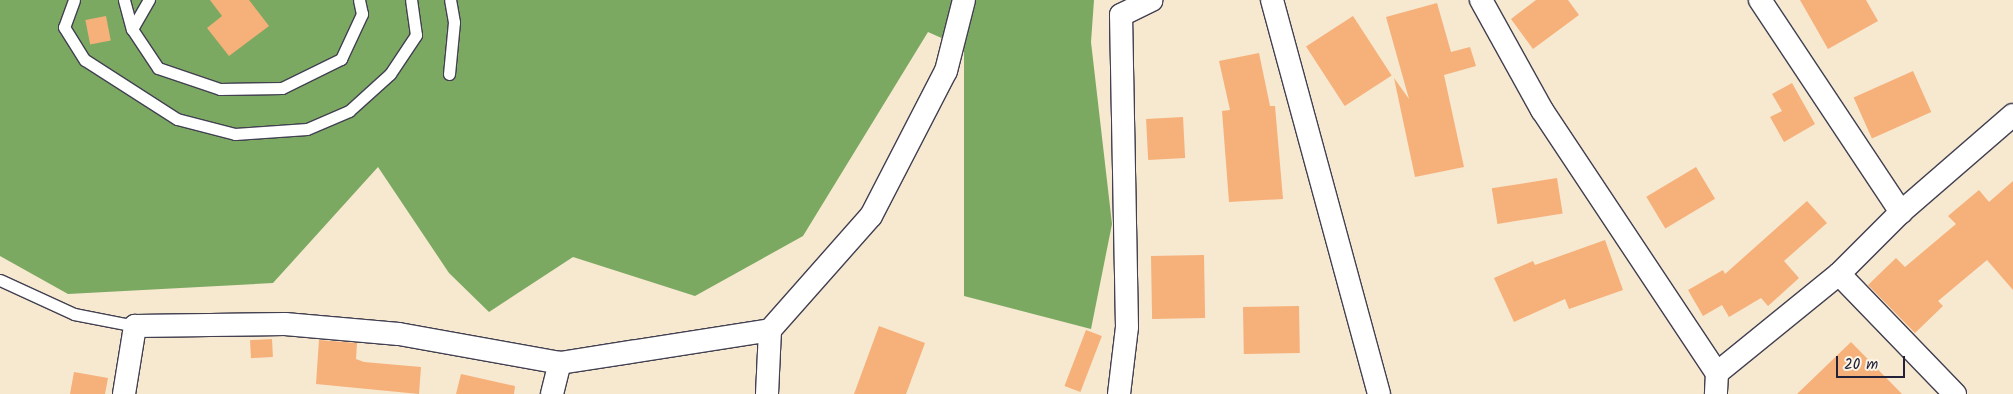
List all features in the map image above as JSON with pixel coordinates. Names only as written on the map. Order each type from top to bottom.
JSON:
[{"type":"street","points":[[767,394],[770,330],[871,216],[946,71],[964,0]]},
{"type":"street","points":[[1119,394],[1127,328],[1121,15],[1152,0]]},
{"type":"street","points":[[1272,0],[1379,394]]},
{"type":"street","points":[[1481,0],[1542,110],[1716,383],[1839,274],[1901,212],[2013,115]]},
{"type":"street","points":[[1760,0],[1901,212]]},
{"type":"street","points":[[1839,274],[1955,394]]},
{"type":"street","points":[[124,394],[135,326],[285,324],[399,334],[560,363],[770,330]]},
{"type":"street","points":[[552,394],[560,363]]},
{"type":"lane","points":[[74,0],[64,27],[85,60],[177,119],[234,134],[307,129],[349,111],[390,74],[416,35],[411,0]]},
{"type":"lane","points":[[124,0],[132,29],[158,68],[220,89],[282,88],[341,59],[362,14],[359,0]]},
{"type":"lane","points":[[132,29],[148,0]]},
{"type":"lane","points":[[449,74],[454,22],[450,0]]},
{"type":"lane","points":[[0,280],[74,314],[135,326]]},
{"type":"green space","points":[[0,0],[1094,0],[1091,42],[1112,224],[1091,329],[964,296],[964,48],[928,32],[803,236],[695,296],[573,257],[489,312],[449,273],[378,167],[273,283],[68,294],[0,256]]},
{"type":"building","points":[[210,0],[249,0],[269,26],[229,56],[207,28],[222,16]]},
{"type":"building","points":[[1536,0],[1568,0],[1579,15],[1533,49],[1511,19]]},
{"type":"building","points":[[1800,0],[1866,0],[1878,21],[1828,49]]},
{"type":"building","points":[[1437,3],[1451,52],[1470,47],[1476,66],[1444,75],[1464,167],[1415,177],[1394,78],[1409,99],[1386,17]]},
{"type":"building","points":[[106,16],[111,41],[90,45],[85,20]]},
{"type":"building","points":[[1353,16],[1392,76],[1345,106],[1306,46]]},
{"type":"building","points":[[1259,53],[1270,106],[1275,106],[1283,199],[1229,202],[1222,111],[1230,110],[1219,61]]},
{"type":"building","points":[[1913,71],[1931,112],[1872,139],[1854,97]]},
{"type":"building","points":[[1792,83],[1815,124],[1784,142],[1770,117],[1782,111],[1772,94]]},
{"type":"building","points":[[1183,117],[1185,158],[1148,160],[1146,119]]},
{"type":"building","points":[[1696,167],[1715,199],[1665,229],[1646,197]]},
{"type":"building","points":[[1557,178],[1563,214],[1497,224],[1492,188]]},
{"type":"building","points":[[2013,181],[2013,290],[1987,260],[1938,301],[1943,306],[1915,333],[1868,285],[1896,258],[1905,267],[1956,224],[1948,216],[1979,190],[1989,202]]},
{"type":"building","points":[[1807,201],[1827,223],[1784,261],[1799,278],[1768,306],[1761,298],[1729,317],[1722,305],[1703,316],[1688,290],[1723,270],[1725,274]]},
{"type":"building","points":[[1605,240],[1623,290],[1569,309],[1565,299],[1514,322],[1494,278],[1533,261],[1535,265]]},
{"type":"building","points":[[1204,255],[1205,318],[1152,319],[1151,256]]},
{"type":"building","points":[[1299,306],[1300,353],[1244,354],[1243,307]]},
{"type":"building","points":[[879,326],[925,343],[906,394],[854,394]]},
{"type":"building","points":[[1086,330],[1102,336],[1080,392],[1064,386]]},
{"type":"building","points":[[272,339],[273,357],[251,358],[250,340]]},
{"type":"building","points":[[319,340],[357,343],[356,359],[364,362],[421,367],[419,394],[316,384]]},
{"type":"building","points":[[1851,342],[1902,394],[1797,394]]},
{"type":"building","points":[[74,372],[108,378],[105,394],[70,394]]},
{"type":"building","points":[[461,374],[515,386],[514,394],[456,394]]}]
